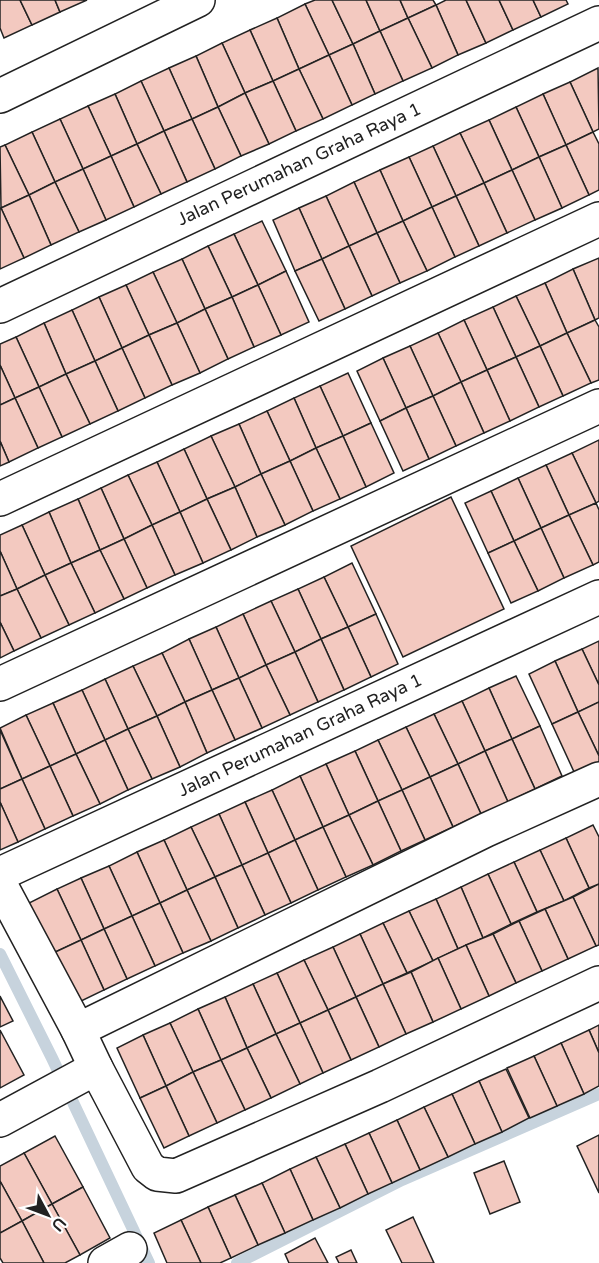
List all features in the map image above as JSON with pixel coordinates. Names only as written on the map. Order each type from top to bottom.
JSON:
[{"type":"street","points":[[0,96],[198,0]]},
{"type":"street","name":"Jalan Perumahan Graha Raya 1","points":[[0,306],[599,23]]},
{"type":"street","points":[[0,499],[599,219]]},
{"type":"street","points":[[0,684],[599,406]]},
{"type":"street","name":"Jalan Perumahan Graha Raya 1","points":[[0,874],[599,597]]},
{"type":"street","points":[[78,1030],[486,830],[599,779]]},
{"type":"street","points":[[0,884],[78,1030],[80,1077],[148,1167],[157,1174],[176,1176],[380,1086],[599,983]]},
{"type":"street","points":[[0,1120],[80,1077]]},
{"type":"building","points":[[0,0],[20,0],[32,25],[4,38],[0,28]]},
{"type":"building","points":[[20,0],[55,0],[60,12],[32,25]]},
{"type":"building","points":[[55,0],[87,0],[60,12]]},
{"type":"building","points":[[315,0],[332,0],[353,44],[329,55],[305,4]]},
{"type":"building","points":[[332,0],[366,0],[380,31],[353,44]]},
{"type":"building","points":[[366,0],[400,0],[408,18],[380,31]]},
{"type":"building","points":[[400,0],[433,0],[436,5],[408,18]]},
{"type":"building","points":[[446,0],[466,0],[486,43],[458,55],[436,5]]},
{"type":"building","points":[[466,0],[499,0],[513,30],[486,43]]},
{"type":"building","points":[[499,0],[533,0],[541,17],[513,30]]},
{"type":"building","points":[[533,0],[566,0],[568,4],[541,17]]},
{"type":"building","points":[[305,4],[329,55],[299,69],[277,18]]},
{"type":"building","points":[[436,5],[458,55],[432,68],[408,18]]},
{"type":"building","points":[[277,18],[299,69],[273,81],[250,30]]},
{"type":"building","points":[[408,18],[432,68],[403,81],[380,31]]},
{"type":"building","points":[[250,30],[273,81],[245,93],[222,43]]},
{"type":"building","points":[[380,31],[403,81],[375,94],[353,44]]},
{"type":"building","points":[[222,43],[245,93],[218,107],[196,56]]},
{"type":"building","points":[[353,44],[375,94],[352,105],[329,55]]},
{"type":"building","points":[[329,55],[352,105],[323,119],[299,69]]},
{"type":"building","points":[[196,56],[218,107],[192,119],[169,68]]},
{"type":"building","points":[[169,68],[192,119],[164,131],[141,81]]},
{"type":"building","points":[[598,68],[599,129],[593,132],[570,82]]},
{"type":"building","points":[[299,69],[323,119],[296,131],[273,81]]},
{"type":"building","points":[[141,81],[164,131],[137,144],[115,94]]},
{"type":"building","points":[[273,81],[296,131],[269,144],[245,93]]},
{"type":"building","points":[[570,82],[593,132],[566,145],[543,94]]},
{"type":"building","points":[[245,93],[269,144],[241,156],[218,107]]},
{"type":"building","points":[[115,94],[137,144],[111,156],[88,106]]},
{"type":"building","points":[[543,94],[566,145],[539,157],[516,107]]},
{"type":"building","points":[[88,106],[111,156],[83,169],[60,119]]},
{"type":"building","points":[[218,107],[241,156],[215,169],[192,119]]},
{"type":"building","points":[[516,107],[539,157],[512,170],[489,120]]},
{"type":"building","points":[[60,119],[83,169],[55,182],[32,132]]},
{"type":"building","points":[[192,119],[215,169],[187,182],[164,131]]},
{"type":"building","points":[[489,120],[512,170],[484,183],[460,133]]},
{"type":"building","points":[[164,131],[187,182],[161,194],[137,144]]},
{"type":"building","points":[[32,132],[55,182],[29,195],[5,145]]},
{"type":"building","points":[[593,132],[599,144],[599,190],[589,195],[566,145]]},
{"type":"building","points":[[460,133],[484,183],[456,196],[433,146]]},
{"type":"building","points":[[137,144],[161,194],[134,207],[111,156]]},
{"type":"building","points":[[5,145],[29,195],[1,208],[0,147]]},
{"type":"building","points":[[566,145],[589,195],[562,208],[539,157]]},
{"type":"building","points":[[433,146],[456,196],[432,207],[409,157]]},
{"type":"building","points":[[111,156],[134,207],[106,220],[83,169]]},
{"type":"building","points":[[409,157],[432,207],[403,221],[380,170]]},
{"type":"building","points":[[539,157],[562,208],[535,220],[512,170]]},
{"type":"building","points":[[83,169],[106,220],[79,232],[55,182]]},
{"type":"building","points":[[380,170],[403,221],[377,233],[354,182]]},
{"type":"building","points":[[512,170],[535,220],[507,233],[484,183]]},
{"type":"building","points":[[55,182],[79,232],[51,245],[29,195]]},
{"type":"building","points":[[354,182],[377,233],[349,246],[326,196]]},
{"type":"building","points":[[484,183],[507,233],[479,246],[456,196]]},
{"type":"building","points":[[29,195],[51,245],[24,258],[1,208]]},
{"type":"building","points":[[326,196],[349,246],[322,259],[299,208]]},
{"type":"building","points":[[456,196],[479,246],[455,257],[432,207]]},
{"type":"building","points":[[432,207],[455,257],[427,271],[403,221]]},
{"type":"building","points":[[299,208],[322,259],[295,271],[273,220]]},
{"type":"building","points":[[0,209],[24,258],[0,269]]},
{"type":"building","points":[[262,221],[286,271],[258,285],[234,234]]},
{"type":"building","points":[[403,221],[427,271],[400,283],[377,233]]},
{"type":"building","points":[[377,233],[400,283],[372,296],[349,246]]},
{"type":"building","points":[[234,234],[258,285],[232,297],[208,246]]},
{"type":"building","points":[[208,246],[232,297],[205,309],[182,259]]},
{"type":"building","points":[[349,246],[372,296],[345,309],[322,259]]},
{"type":"building","points":[[599,258],[599,318],[595,320],[573,269]]},
{"type":"building","points":[[182,259],[205,309],[177,323],[153,272]]},
{"type":"building","points":[[322,259],[345,309],[319,321],[295,271]]},
{"type":"building","points":[[573,269],[595,320],[567,333],[545,283]]},
{"type":"building","points":[[286,271],[309,322],[281,335],[258,285]]},
{"type":"building","points":[[153,272],[177,323],[149,335],[126,285]]},
{"type":"building","points":[[545,283],[567,333],[540,346],[516,296]]},
{"type":"building","points":[[126,285],[149,335],[122,348],[99,297]]},
{"type":"building","points":[[258,285],[281,335],[254,347],[232,297]]},
{"type":"building","points":[[516,296],[540,346],[516,357],[493,307]]},
{"type":"building","points":[[99,297],[122,348],[95,361],[72,310]]},
{"type":"building","points":[[232,297],[254,347],[228,359],[205,309]]},
{"type":"building","points":[[493,307],[516,357],[487,370],[464,320]]},
{"type":"building","points":[[205,309],[228,359],[200,373],[177,323]]},
{"type":"building","points":[[72,310],[95,361],[66,374],[44,323]]},
{"type":"building","points":[[464,320],[487,370],[461,382],[438,333]]},
{"type":"building","points":[[595,320],[599,327],[599,380],[591,383],[567,333]]},
{"type":"building","points":[[44,323],[66,374],[39,387],[16,337]]},
{"type":"building","points":[[177,323],[200,373],[172,385],[149,335]]},
{"type":"building","points":[[438,333],[461,382],[433,396],[410,346]]},
{"type":"building","points":[[567,333],[591,383],[563,396],[540,346]]},
{"type":"building","points":[[149,335],[172,385],[145,398],[122,348]]},
{"type":"building","points":[[16,337],[39,387],[15,398],[0,365],[0,344]]},
{"type":"building","points":[[410,346],[433,396],[406,408],[383,358]]},
{"type":"building","points":[[540,346],[563,396],[539,407],[516,357]]},
{"type":"building","points":[[122,348],[145,398],[118,411],[95,361]]},
{"type":"building","points":[[516,357],[539,407],[510,421],[487,370]]},
{"type":"building","points":[[383,358],[406,408],[380,421],[357,371]]},
{"type":"building","points":[[95,361],[118,411],[90,424],[66,374]]},
{"type":"building","points":[[0,365],[15,398],[0,405]]},
{"type":"building","points":[[487,370],[510,421],[484,433],[461,382]]},
{"type":"building","points":[[348,373],[371,423],[343,436],[320,386]]},
{"type":"building","points":[[66,374],[90,424],[62,437],[39,387]]},
{"type":"building","points":[[461,382],[484,433],[456,446],[433,396]]},
{"type":"building","points":[[320,386],[343,436],[316,448],[294,398]]},
{"type":"building","points":[[39,387],[62,437],[38,448],[15,398]]},
{"type":"building","points":[[433,396],[456,446],[429,459],[406,408]]},
{"type":"building","points":[[15,398],[38,448],[9,462],[0,441],[0,405]]},
{"type":"building","points":[[294,398],[316,448],[290,461],[267,411]]},
{"type":"building","points":[[406,408],[429,459],[403,471],[380,421]]},
{"type":"building","points":[[267,411],[290,461],[261,474],[239,424]]},
{"type":"building","points":[[371,423],[394,473],[366,487],[343,436]]},
{"type":"building","points":[[239,424],[261,474],[235,487],[211,436]]},
{"type":"building","points":[[211,436],[235,487],[207,499],[184,449]]},
{"type":"building","points":[[343,436],[366,487],[340,499],[316,448]]},
{"type":"building","points":[[599,440],[599,501],[596,503],[572,453]]},
{"type":"building","points":[[0,441],[9,462],[0,466]]},
{"type":"building","points":[[316,448],[340,499],[313,511],[290,461]]},
{"type":"building","points":[[184,449],[207,499],[180,512],[157,462]]},
{"type":"building","points":[[572,453],[596,503],[569,515],[546,465]]},
{"type":"building","points":[[290,461],[313,511],[285,525],[261,474]]},
{"type":"building","points":[[157,462],[180,512],[152,525],[128,475]]},
{"type":"building","points":[[546,465],[569,515],[541,528],[518,478]]},
{"type":"building","points":[[261,474],[285,525],[257,537],[235,487]]},
{"type":"building","points":[[128,475],[152,525],[124,539],[101,488]]},
{"type":"building","points":[[518,478],[541,528],[514,541],[491,491]]},
{"type":"building","points":[[235,487],[257,537],[231,550],[207,499]]},
{"type":"building","points":[[101,488],[124,539],[100,550],[78,499]]},
{"type":"building","points":[[491,491],[514,541],[488,553],[465,503]]},
{"type":"building","points":[[451,497],[504,609],[403,657],[351,546]]},
{"type":"building","points":[[78,499],[100,550],[71,563],[49,512]]},
{"type":"building","points":[[207,499],[231,550],[203,563],[180,512]]},
{"type":"building","points":[[596,503],[599,510],[599,562],[593,565],[569,515]]},
{"type":"building","points":[[49,512],[71,563],[45,575],[22,525]]},
{"type":"building","points":[[180,512],[203,563],[175,575],[152,525]]},
{"type":"building","points":[[569,515],[593,565],[564,578],[541,528]]},
{"type":"building","points":[[22,525],[45,575],[17,589],[0,551],[0,535]]},
{"type":"building","points":[[152,525],[175,575],[147,588],[124,539]]},
{"type":"building","points":[[541,528],[564,578],[538,591],[514,541]]},
{"type":"building","points":[[124,539],[147,588],[124,599],[100,550]]},
{"type":"building","points":[[514,541],[538,591],[511,603],[488,553]]},
{"type":"building","points":[[100,550],[124,599],[95,613],[71,563]]},
{"type":"building","points":[[0,551],[17,589],[0,596]]},
{"type":"building","points":[[71,563],[95,613],[69,625],[45,575]]},
{"type":"building","points":[[352,563],[376,614],[348,627],[324,577]]},
{"type":"building","points":[[45,575],[69,625],[41,638],[17,589]]},
{"type":"building","points":[[324,577],[348,627],[321,639],[298,589]]},
{"type":"building","points":[[17,589],[41,638],[14,651],[0,622],[0,596]]},
{"type":"building","points":[[298,589],[321,639],[295,652],[271,601]]},
{"type":"building","points":[[271,601],[295,652],[266,665],[243,614]]},
{"type":"building","points":[[243,614],[266,665],[239,678],[216,627]]},
{"type":"building","points":[[376,614],[398,664],[371,677],[348,627]]},
{"type":"building","points":[[0,622],[14,651],[0,658]]},
{"type":"building","points":[[216,627],[239,678],[212,690],[189,639]]},
{"type":"building","points":[[348,627],[371,677],[344,690],[321,639]]},
{"type":"building","points":[[189,639],[212,690],[185,702],[162,653]]},
{"type":"building","points":[[321,639],[344,690],[318,702],[295,652]]},
{"type":"building","points":[[599,641],[599,685],[582,649]]},
{"type":"building","points":[[582,649],[599,685],[599,702],[578,712],[555,661]]},
{"type":"building","points":[[295,652],[318,702],[290,715],[266,665]]},
{"type":"building","points":[[162,653],[185,702],[157,716],[133,666]]},
{"type":"building","points":[[555,661],[578,712],[552,724],[529,674]]},
{"type":"building","points":[[266,665],[290,715],[262,728],[239,678]]},
{"type":"building","points":[[133,666],[157,716],[128,729],[105,679]]},
{"type":"building","points":[[516,676],[540,726],[512,739],[489,688]]},
{"type":"building","points":[[239,678],[262,728],[235,740],[212,690]]},
{"type":"building","points":[[105,679],[128,729],[105,740],[82,690]]},
{"type":"building","points":[[489,688],[512,739],[485,751],[462,701]]},
{"type":"building","points":[[82,690],[105,740],[76,754],[53,703]]},
{"type":"building","points":[[212,690],[235,740],[207,753],[185,702]]},
{"type":"building","points":[[462,701],[485,751],[458,764],[434,714]]},
{"type":"building","points":[[185,702],[207,753],[180,767],[157,716]]},
{"type":"building","points":[[599,702],[599,756],[578,712]]},
{"type":"building","points":[[53,703],[76,754],[50,766],[26,715]]},
{"type":"building","points":[[578,712],[599,756],[599,763],[575,774],[552,724]]},
{"type":"building","points":[[434,714],[458,764],[430,777],[406,727]]},
{"type":"building","points":[[26,715],[50,766],[22,779],[0,728]]},
{"type":"building","points":[[157,716],[180,767],[152,779],[128,729]]},
{"type":"building","points":[[540,726],[562,776],[535,789],[512,739]]},
{"type":"building","points":[[406,727],[430,777],[402,790],[378,740]]},
{"type":"building","points":[[128,729],[152,779],[128,790],[105,740]]},
{"type":"building","points":[[0,730],[22,779],[0,789]]},
{"type":"building","points":[[512,739],[535,789],[508,802],[485,751]]},
{"type":"building","points":[[105,740],[128,790],[100,804],[76,754]]},
{"type":"building","points":[[378,740],[402,790],[378,801],[355,751]]},
{"type":"building","points":[[355,751],[378,801],[349,815],[326,764]]},
{"type":"building","points":[[485,751],[508,802],[481,814],[458,764]]},
{"type":"building","points":[[76,754],[100,804],[73,816],[50,766]]},
{"type":"building","points":[[326,764],[349,815],[323,827],[300,776]]},
{"type":"building","points":[[458,764],[481,814],[453,827],[430,777]]},
{"type":"building","points":[[50,766],[73,816],[45,829],[22,779]]},
{"type":"building","points":[[300,776],[323,827],[295,840],[272,790]]},
{"type":"building","points":[[430,777],[453,827],[425,840],[402,790]]},
{"type":"building","points":[[22,779],[45,829],[18,842],[0,802],[0,789]]},
{"type":"building","points":[[272,790],[295,840],[268,853],[245,802]]},
{"type":"building","points":[[402,790],[425,840],[401,851],[378,801]]},
{"type":"building","points":[[378,801],[401,851],[373,865],[349,815]]},
{"type":"building","points":[[0,802],[18,842],[0,850]]},
{"type":"building","points":[[245,802],[268,853],[242,865],[219,814]]},
{"type":"building","points":[[219,814],[242,865],[215,877],[191,827]]},
{"type":"building","points":[[349,815],[373,865],[346,877],[323,827]]},
{"type":"building","points":[[593,825],[599,837],[599,884],[589,888],[566,838]]},
{"type":"building","points":[[191,827],[215,877],[187,890],[164,840]]},
{"type":"building","points":[[323,827],[346,877],[318,890],[295,840]]},
{"type":"building","points":[[566,838],[589,888],[564,901],[540,850]]},
{"type":"building","points":[[164,840],[187,890],[160,903],[137,852]]},
{"type":"building","points":[[295,840],[318,890],[291,903],[268,853]]},
{"type":"building","points":[[540,850],[564,901],[537,912],[514,862]]},
{"type":"building","points":[[137,852],[160,903],[132,916],[109,866]]},
{"type":"building","points":[[268,853],[291,903],[265,915],[242,865]]},
{"type":"building","points":[[514,862],[537,912],[511,924],[488,874]]},
{"type":"building","points":[[242,865],[265,915],[238,928],[215,877]]},
{"type":"building","points":[[109,866],[132,916],[104,929],[81,878]]},
{"type":"building","points":[[488,874],[511,924],[483,938],[461,887]]},
{"type":"building","points":[[215,877],[238,928],[211,941],[187,890]]},
{"type":"building","points":[[81,878],[104,929],[81,940],[57,889]]},
{"type":"building","points":[[599,884],[599,945],[596,946],[573,897]]},
{"type":"building","points":[[461,887],[483,938],[458,949],[436,899]]},
{"type":"building","points":[[57,889],[81,940],[51,954],[29,903]]},
{"type":"building","points":[[187,890],[211,941],[183,953],[160,903]]},
{"type":"building","points":[[573,897],[596,946],[568,959],[545,909]]},
{"type":"building","points":[[436,899],[458,949],[433,961],[409,911]]},
{"type":"building","points":[[160,903],[183,953],[155,966],[132,916]]},
{"type":"building","points":[[545,909],[568,959],[542,971],[519,921]]},
{"type":"building","points":[[409,911],[433,961],[407,973],[383,923]]},
{"type":"building","points":[[132,916],[155,966],[127,979],[104,929]]},
{"type":"building","points":[[519,921],[542,971],[516,983],[493,934]]},
{"type":"building","points":[[383,923],[407,973],[383,984],[360,934]]},
{"type":"building","points":[[104,929],[127,979],[104,990],[81,940]]},
{"type":"building","points":[[360,934],[383,984],[356,997],[333,947]]},
{"type":"building","points":[[493,934],[516,983],[489,996],[466,945]]},
{"type":"building","points":[[81,940],[104,990],[75,1004],[51,954]]},
{"type":"building","points":[[466,945],[489,996],[461,1009],[438,958]]},
{"type":"building","points":[[333,947],[356,997],[328,1010],[304,960]]},
{"type":"building","points":[[438,958],[461,1009],[433,1022],[411,972]]},
{"type":"building","points":[[304,960],[328,1010],[300,1023],[277,973]]},
{"type":"building","points":[[411,972],[433,1022],[406,1034],[383,984]]},
{"type":"building","points":[[277,973],[300,1023],[276,1034],[253,984]]},
{"type":"building","points":[[253,984],[276,1034],[247,1048],[225,997]]},
{"type":"building","points":[[383,984],[406,1034],[379,1047],[356,997]]},
{"type":"building","points":[[0,996],[13,1021],[0,1027]]},
{"type":"building","points":[[225,997],[247,1048],[221,1060],[198,1009]]},
{"type":"building","points":[[356,997],[379,1047],[351,1060],[328,1010]]},
{"type":"building","points":[[198,1009],[221,1060],[193,1072],[170,1023]]},
{"type":"building","points":[[328,1010],[351,1060],[323,1073],[300,1023]]},
{"type":"building","points":[[170,1023],[193,1072],[166,1086],[143,1035]]},
{"type":"building","points":[[300,1023],[323,1073],[300,1084],[276,1034]]},
{"type":"building","points":[[599,1025],[599,1053],[589,1030]]},
{"type":"building","points":[[0,1030],[24,1075],[0,1088]]},
{"type":"building","points":[[589,1030],[599,1053],[599,1086],[584,1094],[561,1043]]},
{"type":"building","points":[[276,1034],[300,1084],[271,1098],[247,1048]]},
{"type":"building","points":[[143,1035],[166,1086],[140,1098],[117,1048]]},
{"type":"building","points":[[561,1043],[584,1094],[557,1106],[534,1056]]},
{"type":"building","points":[[247,1048],[271,1098],[245,1110],[221,1060]]},
{"type":"building","points":[[534,1056],[557,1106],[530,1118],[507,1068]]},
{"type":"building","points":[[221,1060],[245,1110],[217,1123],[193,1072]]},
{"type":"building","points":[[506,1069],[529,1118],[502,1132],[479,1081]]},
{"type":"building","points":[[193,1072],[217,1123],[189,1136],[166,1086]]},
{"type":"building","points":[[479,1081],[502,1132],[475,1144],[452,1094]]},
{"type":"building","points":[[166,1086],[189,1136],[164,1148],[140,1098]]},
{"type":"building","points":[[452,1094],[475,1144],[448,1157],[424,1107]]},
{"type":"building","points":[[424,1107],[448,1157],[420,1170],[397,1120]]},
{"type":"building","points":[[397,1120],[420,1170],[392,1183],[369,1133]]},
{"type":"building","points":[[369,1133],[392,1183],[368,1194],[345,1144]]},
{"type":"building","points":[[599,1135],[599,1193],[577,1146]]},
{"type":"building","points":[[55,1136],[83,1187],[52,1204],[24,1153]]},
{"type":"building","points":[[345,1144],[368,1194],[340,1208],[316,1157]]},
{"type":"building","points":[[24,1153],[52,1204],[22,1221],[0,1181],[0,1166]]},
{"type":"building","points":[[316,1157],[340,1208],[313,1220],[290,1169]]},
{"type":"building","points":[[504,1161],[520,1202],[490,1214],[474,1173]]},
{"type":"building","points":[[290,1169],[313,1220],[285,1233],[262,1183]]},
{"type":"building","points":[[0,1181],[22,1221],[0,1233]]},
{"type":"building","points":[[262,1183],[285,1233],[258,1245],[235,1195]]},
{"type":"building","points":[[83,1187],[110,1238],[80,1255],[52,1204]]},
{"type":"building","points":[[235,1195],[258,1245],[231,1258],[208,1207]]},
{"type":"building","points":[[52,1204],[80,1255],[65,1263],[44,1263],[22,1221]]},
{"type":"building","points":[[208,1207],[231,1258],[220,1263],[201,1263],[181,1220]]},
{"type":"building","points":[[413,1217],[434,1263],[402,1263],[386,1230]]},
{"type":"building","points":[[181,1220],[201,1263],[167,1263],[154,1233]]},
{"type":"building","points":[[22,1221],[44,1263],[3,1263],[0,1258],[0,1233]]},
{"type":"building","points":[[315,1238],[328,1263],[289,1263],[285,1254]]},
{"type":"building","points":[[351,1250],[357,1263],[339,1263],[336,1257]]},
{"type":"waterway","points":[[0,954],[149,1263]]},
{"type":"waterway","points":[[237,1263],[402,1180],[599,1094]]}]
